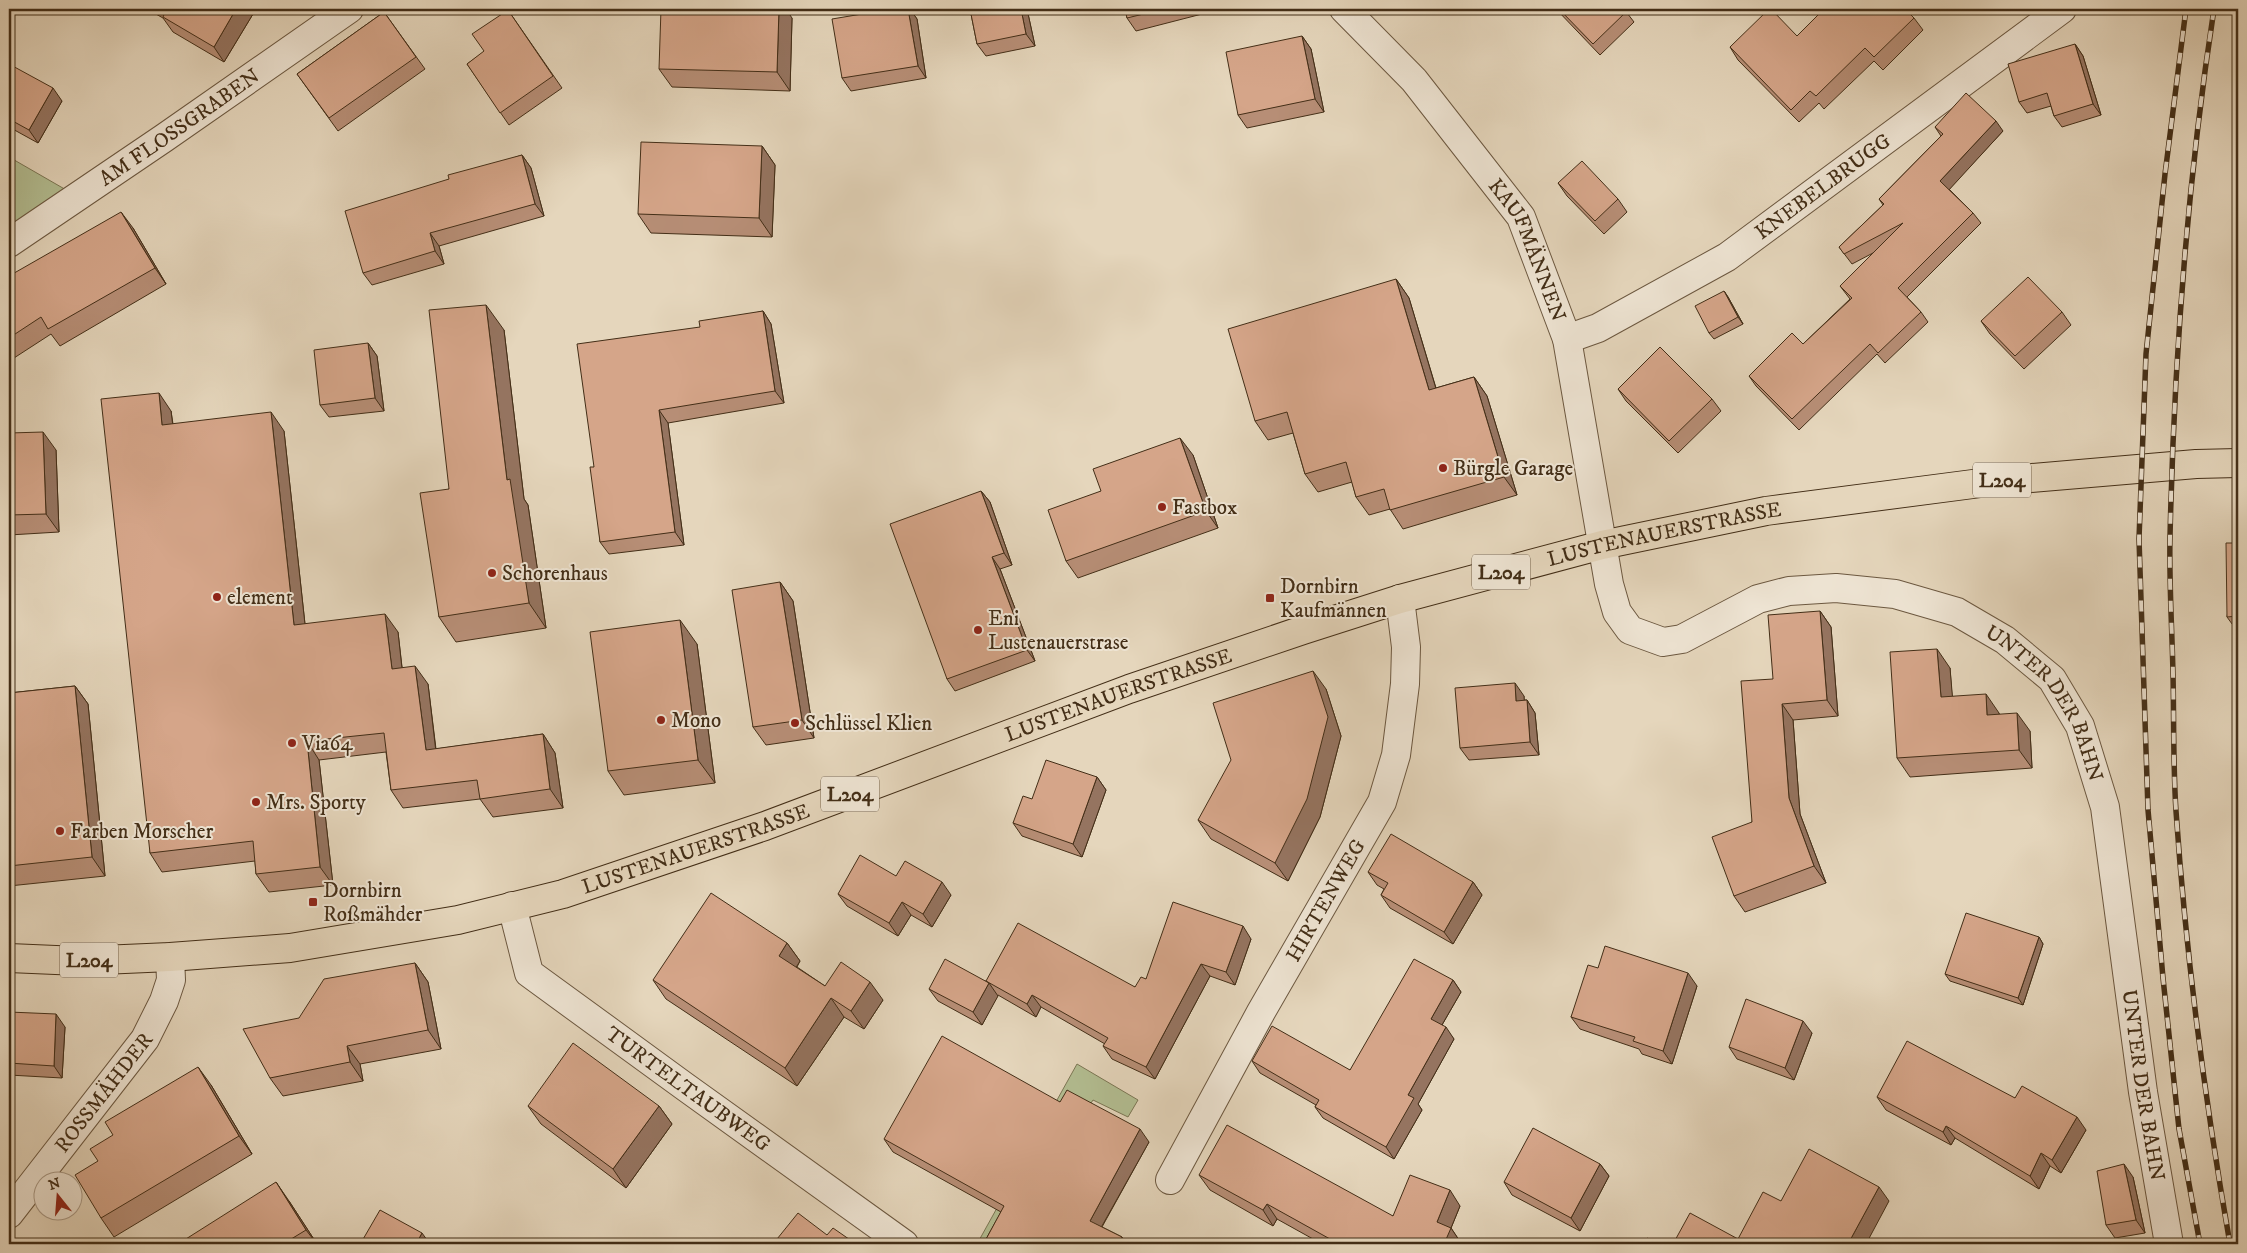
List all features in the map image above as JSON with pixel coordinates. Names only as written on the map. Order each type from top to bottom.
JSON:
[{"type":"main road","name":"LUSTENAUERSTRASSE","points":[[9,958],[79,960],[170,957],[290,948],[458,920],[599,883],[765,826],[1129,689],[1227,655],[1400,600],[1602,545],[1766,511],[1996,481],[2238,462]]},
{"type":"street","name":"AM FLOSSGRABEN","points":[[9,243],[349,9]]},
{"type":"street","name":"KAUFMÄNNEN","points":[[1344,9],[1414,80],[1521,217],[1567,339],[1602,545]]},
{"type":"street","name":"KNEBELBRUGG","points":[[1567,339],[1598,328],[1727,258],[2062,9]]},
{"type":"street","name":"UNTER DER BAHN","points":[[1602,545],[1609,584],[1617,612],[1630,630],[1650,639],[1663,642],[1682,638],[1758,599],[1788,591],[1836,588],[1895,594],[1957,612],[2005,640],[2052,679],[2080,726],[2105,807],[2143,1092],[2169,1244]]},
{"type":"street","name":"HIRTENWEG","points":[[1170,1180],[1261,1012],[1382,802],[1396,755],[1405,684],[1406,647],[1400,600]]},
{"type":"street","name":"TURTELTAUBWEG","points":[[512,906],[529,973],[904,1244]]},
{"type":"street","name":"ROSSMÄHDER","points":[[9,1214],[145,1039],[164,1001],[171,980],[170,957]]},
{"type":"green space","points":[[9,157],[68,191],[9,230]]},
{"type":"green space","points":[[1077,1064],[1138,1100],[1128,1117],[1093,1100],[999,1244],[977,1244]]},
{"type":"building","points":[[163,9],[236,9],[214,47],[163,17],[166,10]]},
{"type":"building","points":[[661,9],[779,9],[777,72],[659,69]]},
{"type":"building","points":[[892,9],[908,9],[918,66],[842,78],[832,19]]},
{"type":"building","points":[[970,9],[1021,9],[1026,34],[977,44]]},
{"type":"building","points":[[1125,9],[1164,9],[1127,18]]},
{"type":"building","points":[[1559,9],[1624,9],[1627,11],[1593,44]]},
{"type":"building","points":[[1769,9],[1797,36],[1824,9],[1905,9],[1914,18],[1874,57],[1865,48],[1816,96],[1810,91],[1791,110],[1730,47]]},
{"type":"building","points":[[508,10],[553,76],[500,113],[467,64],[484,51],[472,34]]},
{"type":"building","points":[[384,12],[416,57],[329,118],[297,74]]},
{"type":"building","points":[[1302,36],[1315,99],[1238,115],[1226,52]]},
{"type":"building","points":[[2075,44],[2093,104],[2054,116],[2047,93],[2019,102],[2008,64]]},
{"type":"building","points":[[9,64],[53,88],[29,130],[9,119]]},
{"type":"building","points":[[1966,93],[1996,121],[1940,181],[1973,213],[1898,288],[1921,312],[1878,353],[1870,344],[1792,419],[1749,376],[1792,333],[1803,344],[1852,298],[1840,286],[1903,223],[1844,254],[1839,247],[1884,204],[1879,199],[1943,134],[1935,127]]},
{"type":"building","points":[[641,142],[762,146],[759,218],[638,214]]},
{"type":"building","points":[[522,155],[535,204],[430,233],[435,251],[363,273],[345,211],[449,179],[448,175]]},
{"type":"building","points":[[1582,161],[1618,199],[1595,221],[1558,183]]},
{"type":"building","points":[[121,212],[155,268],[48,329],[41,317],[9,338],[9,276]]},
{"type":"building","points":[[2028,277],[2062,312],[2015,356],[1981,321]]},
{"type":"building","points":[[1396,279],[1429,390],[1474,377],[1504,477],[1390,510],[1384,489],[1356,497],[1346,462],[1305,474],[1287,412],[1255,421],[1228,329]]},
{"type":"building","points":[[1724,291],[1738,317],[1709,333],[1695,306]]},
{"type":"building","points":[[486,305],[507,480],[510,479],[529,603],[439,617],[420,493],[449,489],[429,310]]},
{"type":"building","points":[[763,311],[775,391],[659,410],[675,532],[600,542],[590,467],[594,467],[577,344],[700,327],[699,321]]},
{"type":"building","points":[[368,343],[375,398],[320,405],[314,350]]},
{"type":"building","points":[[1660,347],[1712,399],[1669,441],[1618,389]]},
{"type":"building","name":"element","points":[[159,393],[162,425],[271,412],[294,625],[385,614],[392,669],[415,666],[426,750],[543,734],[550,789],[480,799],[477,780],[391,790],[384,733],[307,741],[320,867],[256,874],[253,841],[150,853],[101,399]]},
{"type":"building","points":[[43,432],[46,514],[9,515],[9,433]]},
{"type":"building","points":[[1180,438],[1206,511],[1066,561],[1048,510],[1101,491],[1093,469]]},
{"type":"building","points":[[981,491],[1004,553],[992,557],[1027,650],[947,679],[890,524]]},
{"type":"building","points":[[2226,543],[2238,543],[2238,616],[2227,617]]},
{"type":"building","points":[[780,582],[802,720],[753,727],[732,590]]},
{"type":"building","points":[[1820,611],[1827,700],[1782,704],[1789,798],[1814,866],[1734,896],[1712,837],[1752,822],[1741,681],[1773,679],[1768,615]]},
{"type":"building","name":"Mono","points":[[680,620],[698,760],[608,771],[590,632]]},
{"type":"building","points":[[1937,649],[1941,697],[1986,694],[1987,715],[2017,713],[2019,750],[1897,758],[1890,652]]},
{"type":"building","points":[[1313,671],[1328,717],[1307,799],[1275,863],[1198,820],[1231,760],[1213,703]]},
{"type":"building","points":[[1515,683],[1516,701],[1527,700],[1530,742],[1460,748],[1455,688]]},
{"type":"building","points":[[75,686],[92,857],[9,866],[9,693]]},
{"type":"building","points":[[1046,760],[1097,777],[1073,844],[1013,823],[1023,796],[1032,799]]},
{"type":"building","points":[[2234,812],[2238,812],[2238,889]]},
{"type":"building","points":[[1391,834],[1473,882],[1444,932],[1381,895],[1388,883],[1368,872]]},
{"type":"building","points":[[860,855],[896,876],[905,861],[942,882],[923,914],[902,902],[889,923],[838,894]]},
{"type":"building","points":[[711,893],[787,943],[779,956],[825,986],[841,962],[870,982],[851,1011],[831,998],[785,1068],[653,980]]},
{"type":"building","points":[[1173,902],[1243,926],[1226,972],[1201,964],[1146,1067],[1103,1046],[1108,1038],[1032,995],[1027,1004],[986,981],[1018,923],[1135,987],[1141,977],[1146,979]]},
{"type":"building","points":[[1966,913],[2039,937],[2018,998],[1945,974]]},
{"type":"building","points":[[1605,946],[1688,973],[1663,1051],[1633,1041],[1635,1037],[1571,1017],[1588,965],[1598,968]]},
{"type":"building","points":[[945,959],[989,983],[973,1012],[929,989]]},
{"type":"building","points":[[1414,959],[1453,980],[1431,1019],[1446,1027],[1408,1095],[1414,1098],[1386,1147],[1315,1107],[1319,1100],[1252,1061],[1272,1026],[1350,1070]]},
{"type":"building","points":[[415,963],[428,1030],[347,1046],[350,1062],[270,1078],[243,1029],[299,1018],[324,979]]},
{"type":"building","points":[[1746,999],[1803,1021],[1785,1068],[1729,1047]]},
{"type":"building","points":[[9,1012],[56,1014],[54,1066],[9,1063]]},
{"type":"building","points":[[942,1036],[1060,1102],[1067,1090],[1140,1129],[1090,1221],[1122,1237],[1118,1244],[990,1244],[985,1241],[1004,1206],[884,1139]]},
{"type":"building","points":[[1907,1041],[2015,1098],[2022,1086],[2077,1117],[2052,1160],[2041,1153],[2030,1176],[1946,1126],[1943,1132],[1877,1097]]},
{"type":"building","points":[[573,1043],[659,1106],[613,1169],[528,1106]]},
{"type":"building","points":[[198,1067],[239,1136],[101,1218],[82,1187],[82,1171],[98,1161],[90,1149],[113,1135],[105,1122]]},
{"type":"building","points":[[1227,1125],[1393,1216],[1410,1175],[1450,1190],[1437,1222],[1451,1228],[1444,1244],[1339,1244],[1267,1204],[1263,1210],[1199,1175]]},
{"type":"building","points":[[1533,1128],[1600,1164],[1571,1218],[1504,1182]]},
{"type":"building","points":[[1809,1149],[1879,1187],[1848,1244],[1673,1244],[1690,1213],[1738,1239],[1763,1192],[1781,1201]]},
{"type":"building","points":[[2124,1164],[2136,1220],[2106,1225],[2097,1171]]},
{"type":"building","points":[[276,1182],[306,1230],[283,1244],[178,1244]]},
{"type":"building","points":[[380,1210],[422,1233],[416,1244],[369,1244],[362,1241]]},
{"type":"building","points":[[798,1213],[827,1235],[833,1228],[856,1244],[773,1244]]},
{"type":"building","points":[[1647,1238],[1658,1244],[1644,1244]]},
{"type":"railway","points":[[2186,9],[2165,174],[2146,354],[2139,539],[2148,810],[2179,1129],[2200,1244]]},
{"type":"railway","points":[[2214,9],[2196,140],[2183,272],[2172,471],[2170,571],[2174,777],[2180,866],[2197,1029],[2212,1137],[2230,1244]]},
{"type":"place","name":"Bürgle Garage","points":[[1443,468]]},
{"type":"place","name":"Fastbox","points":[[1162,507]]},
{"type":"place","name":"Schorenhaus","points":[[492,573]]},
{"type":"place","name":"element","points":[[217,597]]},
{"type":"place","name":"Dornbirn Kaufmännen","points":[[1270,598]]},
{"type":"place","name":"Eni Lustenauerstrase","points":[[978,630]]},
{"type":"place","name":"Mono","points":[[661,720]]},
{"type":"place","name":"Schlüssel Klien","points":[[795,723]]},
{"type":"place","name":"Via64","points":[[292,743]]},
{"type":"place","name":"Mrs. Sporty","points":[[256,802]]},
{"type":"place","name":"Farben Morscher","points":[[60,831]]},
{"type":"place","name":"Dornbirn Roßmähder","points":[[313,902]]}]
